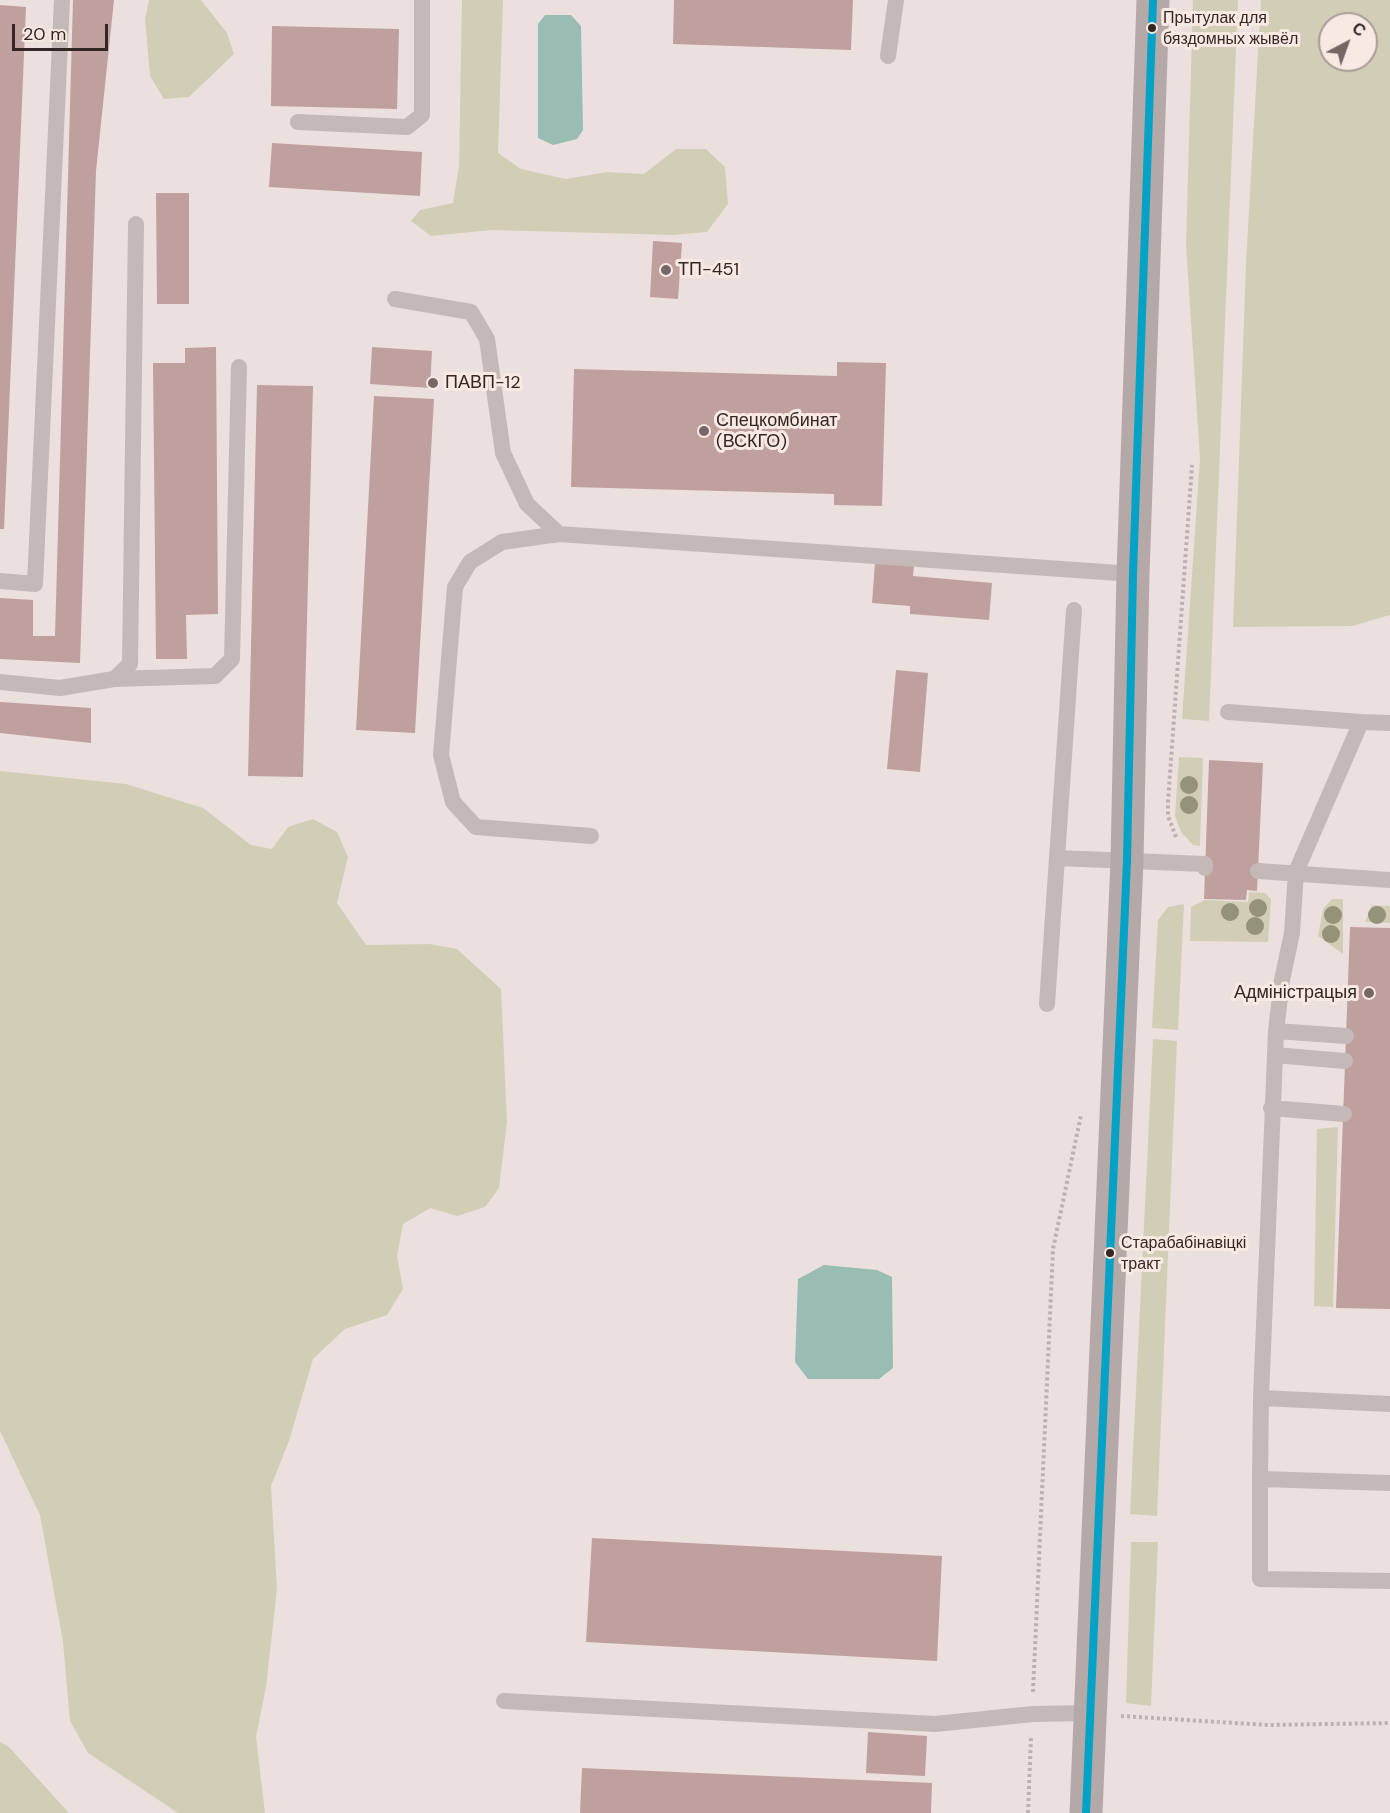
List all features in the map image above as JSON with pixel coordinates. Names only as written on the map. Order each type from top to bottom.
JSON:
[{"type":"street","points":[[1086,1813],[1127,861],[1133,574],[1154,0]]},
{"type":"lane","points":[[0,581],[35,584],[62,0]]},
{"type":"lane","points":[[298,122],[407,127],[422,115],[422,0]]},
{"type":"lane","points":[[888,56],[897,0]]},
{"type":"lane","points":[[114,679],[130,664],[136,224]]},
{"type":"lane","points":[[395,299],[471,312],[487,339],[503,453],[527,504],[559,534]]},
{"type":"lane","points":[[0,682],[60,688],[114,679],[215,676],[232,659],[239,368]]},
{"type":"lane","points":[[591,836],[476,827],[453,802],[441,755],[455,587],[470,562],[502,542],[559,534],[1133,574]]},
{"type":"lane","points":[[1047,1004],[1074,610]]},
{"type":"lane","points":[[1228,712],[1390,723]]},
{"type":"lane","points":[[1361,722],[1296,872],[1292,933],[1282,980],[1271,1108],[1261,1398],[1260,1578],[1390,1581]]},
{"type":"lane","points":[[1057,858],[1205,866]]},
{"type":"lane","points":[[1258,871],[1390,880]]},
{"type":"lane","points":[[1276,1031],[1346,1036]]},
{"type":"lane","points":[[1275,1055],[1345,1061]]},
{"type":"lane","points":[[1271,1108],[1344,1114]]},
{"type":"lane","points":[[1261,1398],[1390,1404]]},
{"type":"lane","points":[[1260,1479],[1390,1483]]},
{"type":"lane","points":[[504,1701],[935,1724],[1033,1714],[1090,1713]]},
{"type":"path","points":[[1192,465],[1168,816],[1171,830],[1180,843],[1205,866]]},
{"type":"path","points":[[1028,1813],[1053,1249],[1082,1110]]},
{"type":"path","points":[[1090,1713],[1268,1725],[1390,1724]]},
{"type":"shaded area","points":[[149,0],[201,0],[227,33],[234,54],[189,97],[164,99],[150,76],[145,19]]},
{"type":"shaded area","points":[[462,0],[503,0],[498,153],[521,169],[566,179],[607,172],[644,174],[676,149],[706,149],[725,167],[728,204],[707,232],[673,235],[492,230],[431,236],[411,221],[420,210],[453,203],[459,166]]},
{"type":"shaded area","points":[[1193,0],[1238,0],[1209,721],[1182,719],[1200,459],[1186,245]]},
{"type":"shaded area","points":[[1261,0],[1390,0],[1390,615],[1352,626],[1233,627],[1246,263]]},
{"type":"shaded area","points":[[1179,757],[1203,758],[1200,846],[1193,845],[1181,832],[1175,816]]},
{"type":"shaded area","points":[[0,771],[126,784],[203,808],[251,845],[272,849],[288,827],[313,819],[337,832],[348,857],[337,903],[366,945],[429,944],[457,949],[501,989],[507,1122],[499,1188],[485,1207],[457,1216],[430,1208],[403,1224],[397,1256],[403,1289],[387,1315],[345,1329],[313,1359],[289,1441],[271,1486],[277,1589],[266,1687],[256,1737],[265,1813],[178,1813],[88,1753],[70,1721],[63,1642],[40,1515],[0,1431]]},
{"type":"shaded area","points":[[1249,892],[1265,893],[1271,899],[1268,942],[1190,941],[1191,907],[1205,900],[1248,902]]},
{"type":"shaded area","points":[[1332,899],[1343,899],[1343,954],[1318,936],[1323,909]]},
{"type":"shaded area","points":[[1184,904],[1178,1030],[1152,1028],[1158,920],[1168,907]]},
{"type":"shaded area","points":[[1372,905],[1390,906],[1390,923],[1365,922]]},
{"type":"shaded area","points":[[1153,1039],[1177,1041],[1157,1516],[1130,1514]]},
{"type":"shaded area","points":[[1338,1127],[1333,1307],[1314,1306],[1317,1129]]},
{"type":"shaded area","points":[[1131,1542],[1158,1542],[1151,1706],[1126,1703]]},
{"type":"shaded area","points":[[0,1742],[9,1747],[69,1813],[0,1813]]},
{"type":"water","points":[[545,15],[571,15],[581,26],[583,130],[577,139],[553,145],[538,138],[538,24]]},
{"type":"water","points":[[824,1265],[877,1270],[892,1277],[893,1368],[879,1379],[808,1379],[795,1362],[798,1279]]},
{"type":"building","points":[[73,0],[114,0],[96,171],[80,663],[0,659],[0,598],[33,600],[33,636],[55,636]]},
{"type":"building","points":[[674,0],[853,0],[851,50],[673,44]]},
{"type":"building","points":[[0,5],[26,7],[4,529],[0,529]]},
{"type":"building","points":[[272,26],[399,29],[397,109],[271,106]]},
{"type":"building","points":[[272,143],[422,152],[420,196],[269,187]]},
{"type":"building","points":[[156,193],[189,193],[189,304],[157,304]]},
{"type":"building","name":"ТП-451","points":[[653,241],[682,243],[678,299],[650,297]]},
{"type":"building","points":[[216,347],[218,614],[186,615],[187,659],[156,659],[153,363],[185,363],[185,348]]},
{"type":"building","points":[[372,347],[432,351],[430,388],[370,384]]},
{"type":"building","name":"Спецкомбинат (ВСКГО)","points":[[837,362],[886,363],[882,506],[834,505],[834,494],[571,487],[574,369],[837,376]]},
{"type":"building","points":[[257,385],[313,386],[303,777],[248,776]]},
{"type":"building","points":[[374,396],[434,399],[415,733],[356,730]]},
{"type":"building","points":[[875,563],[914,566],[913,576],[992,583],[989,620],[910,614],[910,606],[872,603]]},
{"type":"building","points":[[896,670],[928,673],[920,772],[887,769]]},
{"type":"building","points":[[0,702],[91,708],[91,743],[0,733]]},
{"type":"building","points":[[1209,760],[1263,763],[1257,891],[1247,890],[1246,900],[1204,899]]},
{"type":"building","points":[[1350,927],[1390,928],[1390,1309],[1336,1308]]},
{"type":"building","points":[[592,1538],[942,1556],[937,1661],[586,1642]]},
{"type":"building","points":[[868,1732],[927,1736],[925,1776],[866,1773]]},
{"type":"building","points":[[582,1768],[932,1783],[931,1813],[580,1813]]},
{"type":"transit line","points":[[1086,1813],[1127,861],[1133,574],[1153,0]]},
{"type":"place","name":"Прытулак для бяздомных жывёл","points":[[1152,28]]},
{"type":"place","name":"ТП-451","points":[[666,270]]},
{"type":"place","name":"ПАВП-12","points":[[433,383]]},
{"type":"place","name":"Спецкомбинат (ВСКГО)","points":[[704,431]]},
{"type":"place","name":"Адміністрацыя","points":[[1369,993]]},
{"type":"place","name":"Старабабінавіцкі тракт","points":[[1110,1253]]}]
